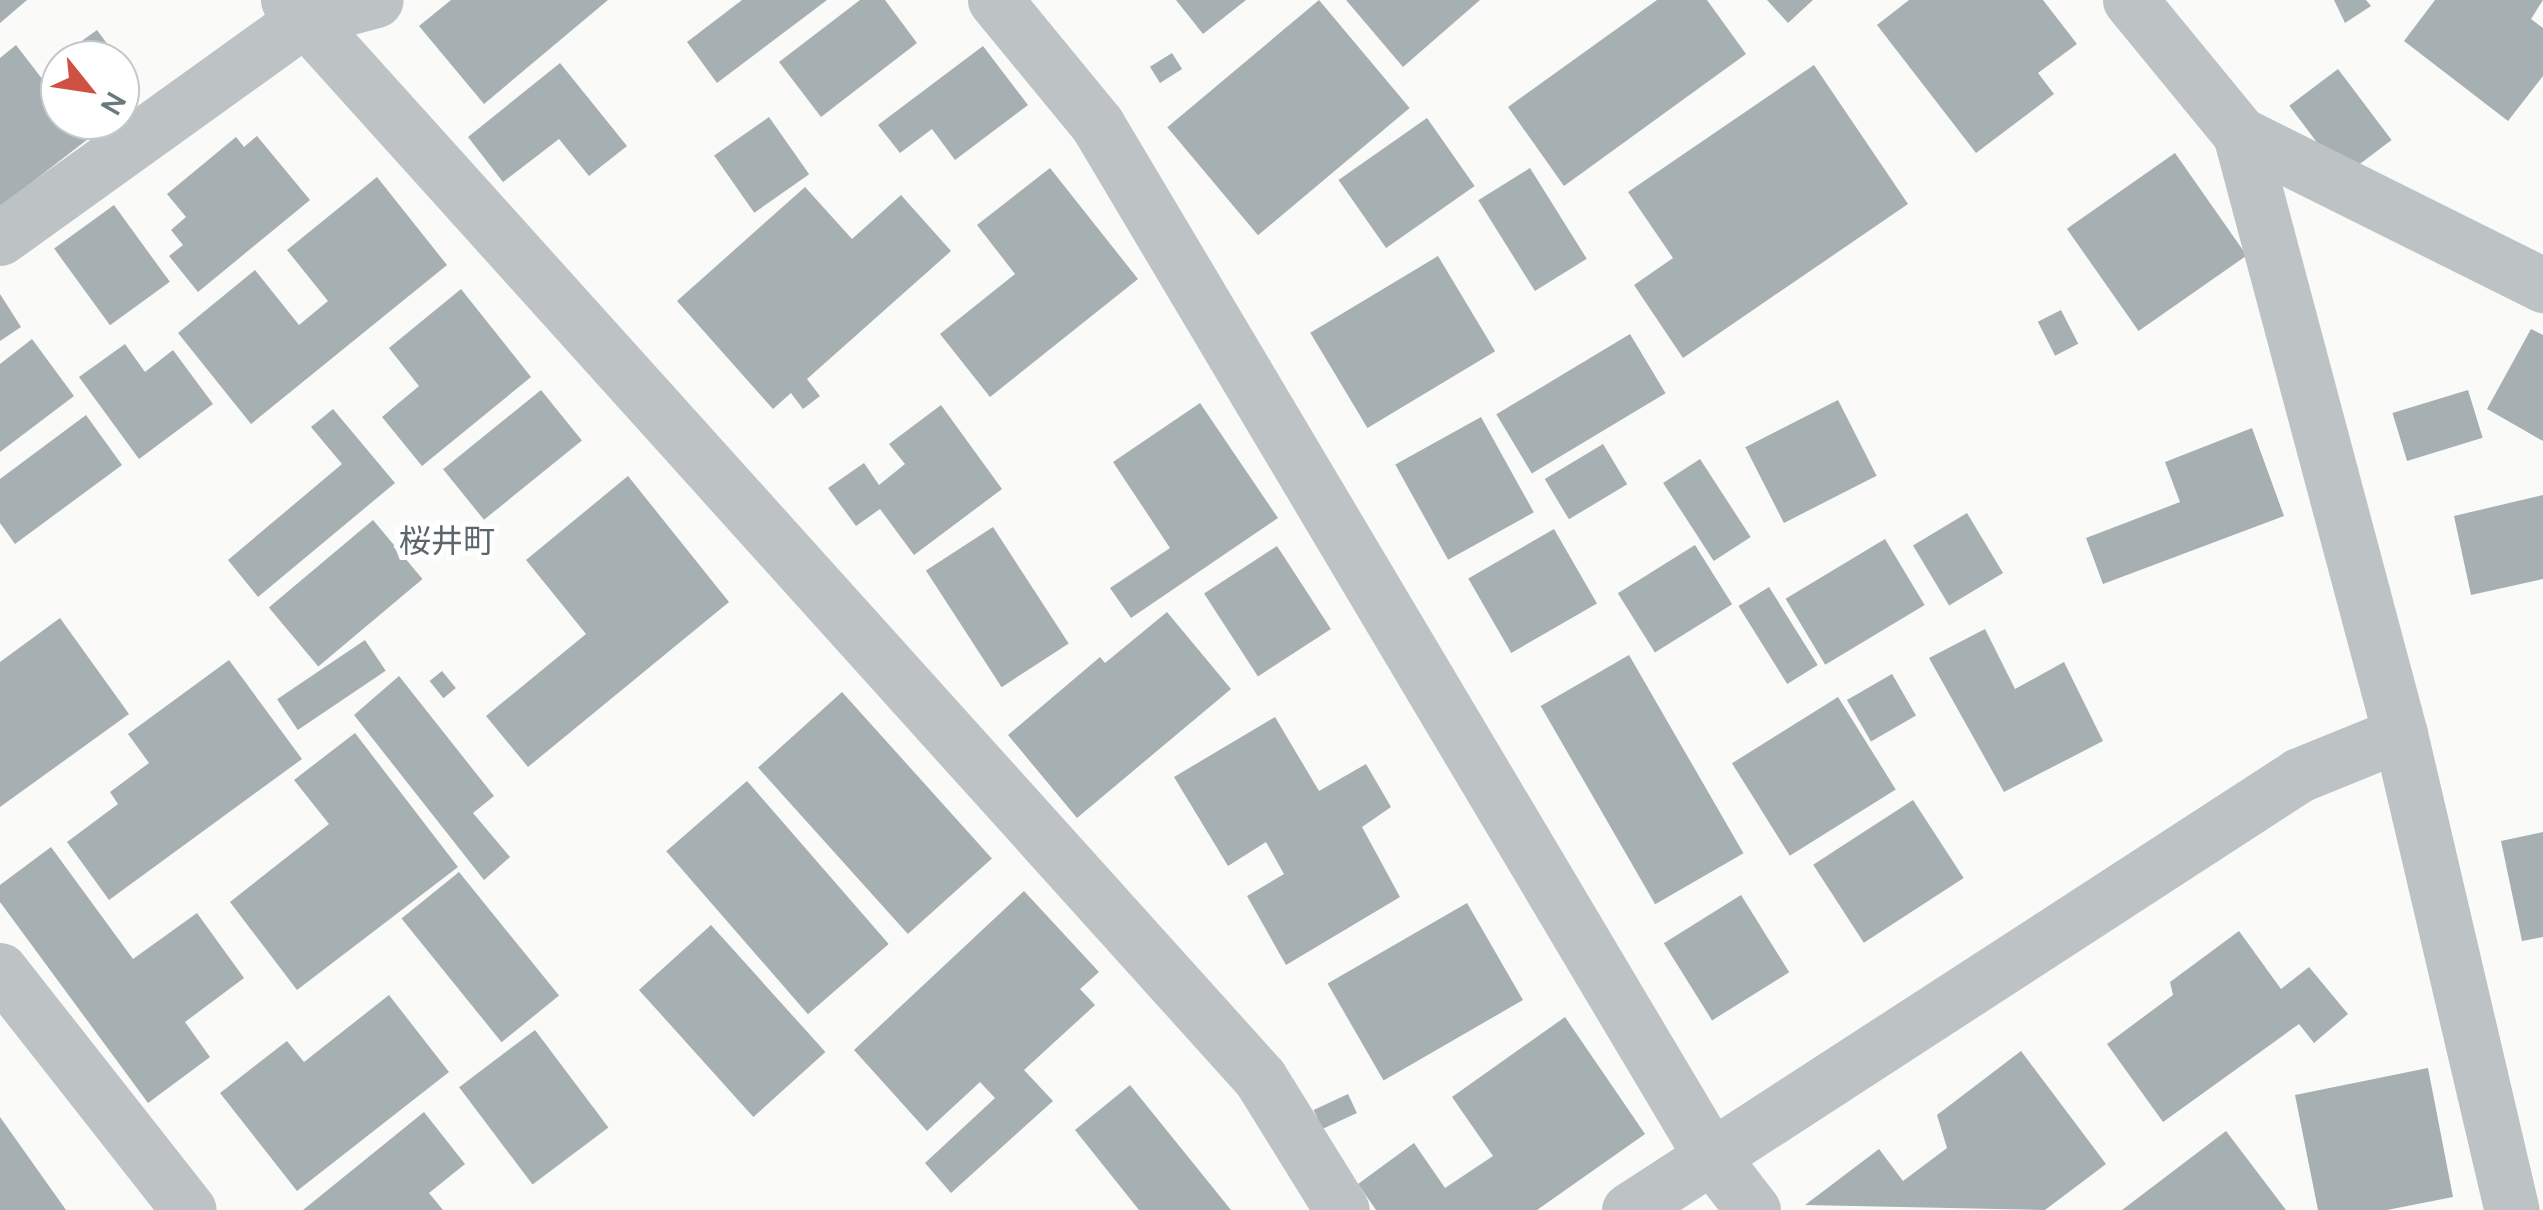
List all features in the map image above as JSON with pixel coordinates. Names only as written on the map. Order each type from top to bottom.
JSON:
[{"type":"street","points":[[0,238],[296,10],[376,0]]},
{"type":"street","points":[[996,0],[1097,124],[1709,1153],[1754,1210]]},
{"type":"street","points":[[2130,0],[2240,134],[2543,285]]},
{"type":"street","points":[[296,10],[1260,1078],[1342,1210]]},
{"type":"street","points":[[2240,134],[2400,734],[2512,1210]]},
{"type":"street","points":[[1629,1210],[1709,1153],[2299,775],[2400,734]]},
{"type":"street","points":[[0,970],[189,1210]]},
{"type":"building","points":[[0,0],[27,0],[0,23]]},
{"type":"building","points":[[451,0],[608,0],[484,104],[419,26]]},
{"type":"building","points":[[742,0],[827,0],[717,83],[687,42]]},
{"type":"building","points":[[860,0],[885,0],[917,43],[821,117],[779,62]]},
{"type":"building","points":[[1176,0],[1246,0],[1203,34]]},
{"type":"building","points":[[1319,0],[1410,108],[1258,235],[1167,127]]},
{"type":"building","points":[[1346,0],[1480,0],[1403,67]]},
{"type":"building","points":[[1657,0],[1707,0],[1746,54],[1564,186],[1508,107]]},
{"type":"building","points":[[1767,0],[1813,0],[1788,23]]},
{"type":"building","points":[[1909,0],[2043,0],[2077,44],[2038,73],[2054,94],[1976,153],[1877,25]]},
{"type":"building","points":[[2334,0],[2366,0],[2371,6],[2345,23]]},
{"type":"building","points":[[2435,0],[2543,0],[2531,19],[2543,28],[2543,76],[2508,121],[2404,41]]},
{"type":"building","points":[[97,30],[104,40],[83,40]]},
{"type":"building","points":[[16,45],[40,76],[40,140],[87,140],[0,207],[0,58]]},
{"type":"building","points":[[983,46],[1028,105],[955,160],[932,129],[900,153],[878,125]]},
{"type":"building","points":[[1172,53],[1182,69],[1160,83],[1150,67]]},
{"type":"building","points":[[560,63],[627,146],[589,176],[559,139],[503,182],[468,137]]},
{"type":"building","points":[[1814,65],[1908,204],[1683,358],[1634,285],[1673,258],[1628,192]]},
{"type":"building","points":[[2338,69],[2392,140],[2343,177],[2289,106]]},
{"type":"building","points":[[769,117],[809,174],[754,213],[714,155]]},
{"type":"building","points":[[1427,118],[1475,186],[1386,248],[1339,180]]},
{"type":"building","points":[[257,136],[310,200],[198,292],[169,256],[183,245],[171,230],[186,217],[167,194],[236,137],[244,147]]},
{"type":"building","points":[[2175,153],[2247,255],[2139,331],[2067,229]]},
{"type":"building","points":[[1050,168],[1138,279],[990,397],[940,334],[1015,274],[977,225]]},
{"type":"building","points":[[1530,168],[1587,259],[1535,291],[1478,200]]},
{"type":"building","points":[[377,177],[447,265],[251,424],[178,333],[255,270],[299,325],[328,301],[287,250]]},
{"type":"building","points":[[805,187],[852,239],[901,195],[951,251],[807,379],[820,396],[803,409],[791,393],[773,409],[677,301]]},
{"type":"building","points":[[114,205],[170,282],[110,325],[54,248]]},
{"type":"building","points":[[1438,256],[1495,351],[1367,428],[1310,333]]},
{"type":"building","points":[[461,289],[531,377],[422,466],[382,417],[419,386],[389,348]]},
{"type":"building","points":[[0,294],[21,327],[0,341]]},
{"type":"building","points":[[2061,310],[2078,344],[2055,356],[2038,322]]},
{"type":"building","points":[[2531,329],[2543,335],[2543,441],[2487,409]]},
{"type":"building","points":[[1630,334],[1666,393],[1532,473],[1496,414]]},
{"type":"building","points":[[32,339],[74,396],[0,452],[0,364]]},
{"type":"building","points":[[125,344],[145,372],[173,350],[213,404],[139,459],[79,377]]},
{"type":"building","points":[[541,390],[582,441],[484,520],[443,469]]},
{"type":"building","points":[[2468,390],[2483,438],[2407,461],[2392,413]]},
{"type":"building","points":[[1838,400],[1877,476],[1784,523],[1745,447]]},
{"type":"building","points":[[1200,403],[1278,518],[1131,618],[1110,588],[1170,548],[1113,462]]},
{"type":"building","points":[[941,405],[1002,489],[914,555],[880,509],[856,526],[828,488],[864,463],[879,485],[905,464],[889,444]]},
{"type":"building","points":[[333,409],[395,483],[258,597],[228,560],[342,464],[311,427]]},
{"type":"building","points":[[86,415],[122,465],[15,544],[0,523],[0,479]]},
{"type":"building","points":[[1481,417],[1534,512],[1448,560],[1395,465]]},
{"type":"building","points":[[2252,428],[2284,516],[2103,584],[2086,538],[2180,502],[2165,462]]},
{"type":"building","points":[[1603,444],[1627,484],[1569,519],[1545,479]]},
{"type":"building","points":[[1700,459],[1751,537],[1714,561],[1663,483]]},
{"type":"building","points":[[628,476],[729,602],[528,767],[486,716],[586,634],[526,560]]},
{"type":"building","points":[[2543,495],[2543,579],[2471,595],[2454,516]]},
{"type":"building","points":[[1967,513],[2003,573],[1949,605],[1913,545]]},
{"type":"building","points":[[373,520],[422,579],[318,666],[269,607]]},
{"type":"building","points":[[993,527],[1069,644],[1002,687],[926,571]]},
{"type":"building","points":[[1554,529],[1597,603],[1511,653],[1468,578]]},
{"type":"building","points":[[1885,539],[1925,605],[1825,665],[1786,599]]},
{"type":"building","points":[[1695,545],[1732,604],[1655,653],[1618,593]]},
{"type":"building","points":[[1277,546],[1331,629],[1258,676],[1204,593]]},
{"type":"building","points":[[1769,587],[1818,665],[1787,684],[1738,606]]},
{"type":"building","points":[[1167,612],[1231,689],[1077,818],[1008,735],[1100,657],[1105,663]]},
{"type":"building","points":[[60,618],[129,714],[0,807],[0,662]]},
{"type":"building","points":[[1985,629],[2015,689],[2064,662],[2103,741],[2004,792],[1929,658]]},
{"type":"building","points":[[365,640],[386,671],[298,730],[277,699]]},
{"type":"building","points":[[1629,655],[1744,853],[1655,904],[1541,706]]},
{"type":"building","points":[[229,660],[302,759],[109,900],[67,842],[118,804],[110,792],[149,763],[128,734]]},
{"type":"building","points":[[442,671],[456,688],[443,698],[430,681]]},
{"type":"building","points":[[1892,674],[1916,716],[1871,742],[1847,700]]},
{"type":"building","points":[[399,676],[494,796],[473,813],[510,857],[484,880],[354,715]]},
{"type":"building","points":[[842,692],[992,858],[908,934],[758,768]]},
{"type":"building","points":[[1838,697],[1896,789],[1790,856],[1732,763]]},
{"type":"building","points":[[1275,717],[1319,791],[1366,764],[1391,807],[1362,827],[1400,897],[1286,965],[1247,896],[1284,874],[1266,842],[1228,866],[1174,777]]},
{"type":"building","points":[[355,733],[458,867],[297,990],[230,902],[329,824],[294,780]]},
{"type":"building","points":[[747,781],[889,944],[808,1014],[666,851]]},
{"type":"building","points":[[1913,800],[1964,878],[1864,943],[1813,865]]},
{"type":"building","points":[[2543,832],[2543,937],[2522,941],[2501,841]]},
{"type":"building","points":[[51,847],[133,959],[197,913],[244,978],[185,1022],[210,1057],[148,1103],[0,902],[0,885]]},
{"type":"building","points":[[459,872],[559,996],[502,1042],[401,919]]},
{"type":"building","points":[[1024,891],[1099,972],[1080,989],[1095,1005],[1024,1070],[1053,1101],[951,1193],[925,1163],[995,1098],[980,1082],[927,1131],[854,1050]]},
{"type":"building","points":[[1741,895],[1789,972],[1712,1020],[1664,943]]},
{"type":"building","points":[[1467,903],[1523,1000],[1384,1080],[1328,983]]},
{"type":"building","points":[[711,925],[825,1052],[753,1117],[639,990]]},
{"type":"building","points":[[2239,931],[2281,989],[2309,967],[2348,1014],[2314,1043],[2299,1024],[2163,1122],[2107,1044],[2173,995],[2170,982]]},
{"type":"building","points":[[389,995],[449,1072],[297,1191],[220,1093],[287,1041],[304,1062]]},
{"type":"building","points":[[1565,1017],[1645,1134],[1537,1210],[1376,1210],[1358,1184],[1414,1143],[1445,1188],[1493,1156],[1452,1097]]},
{"type":"building","points":[[535,1030],[608,1127],[533,1185],[459,1087]]},
{"type":"building","points":[[2021,1051],[2106,1164],[2045,1210],[1805,1205],[1879,1149],[1903,1181],[1947,1148],[1937,1115]]},
{"type":"building","points":[[2428,1068],[2453,1197],[2387,1210],[2318,1210],[2295,1095]]},
{"type":"building","points":[[1130,1085],[1231,1210],[1139,1210],[1075,1130]]},
{"type":"building","points":[[1348,1094],[1357,1113],[1322,1129],[1314,1110]]},
{"type":"building","points":[[424,1112],[465,1164],[429,1193],[443,1210],[303,1210]]},
{"type":"building","points":[[0,1117],[66,1210],[0,1210]]},
{"type":"building","points":[[2226,1131],[2286,1210],[2122,1210]]},
{"type":"district","name":"桜井町","points":[[447,540]]}]
